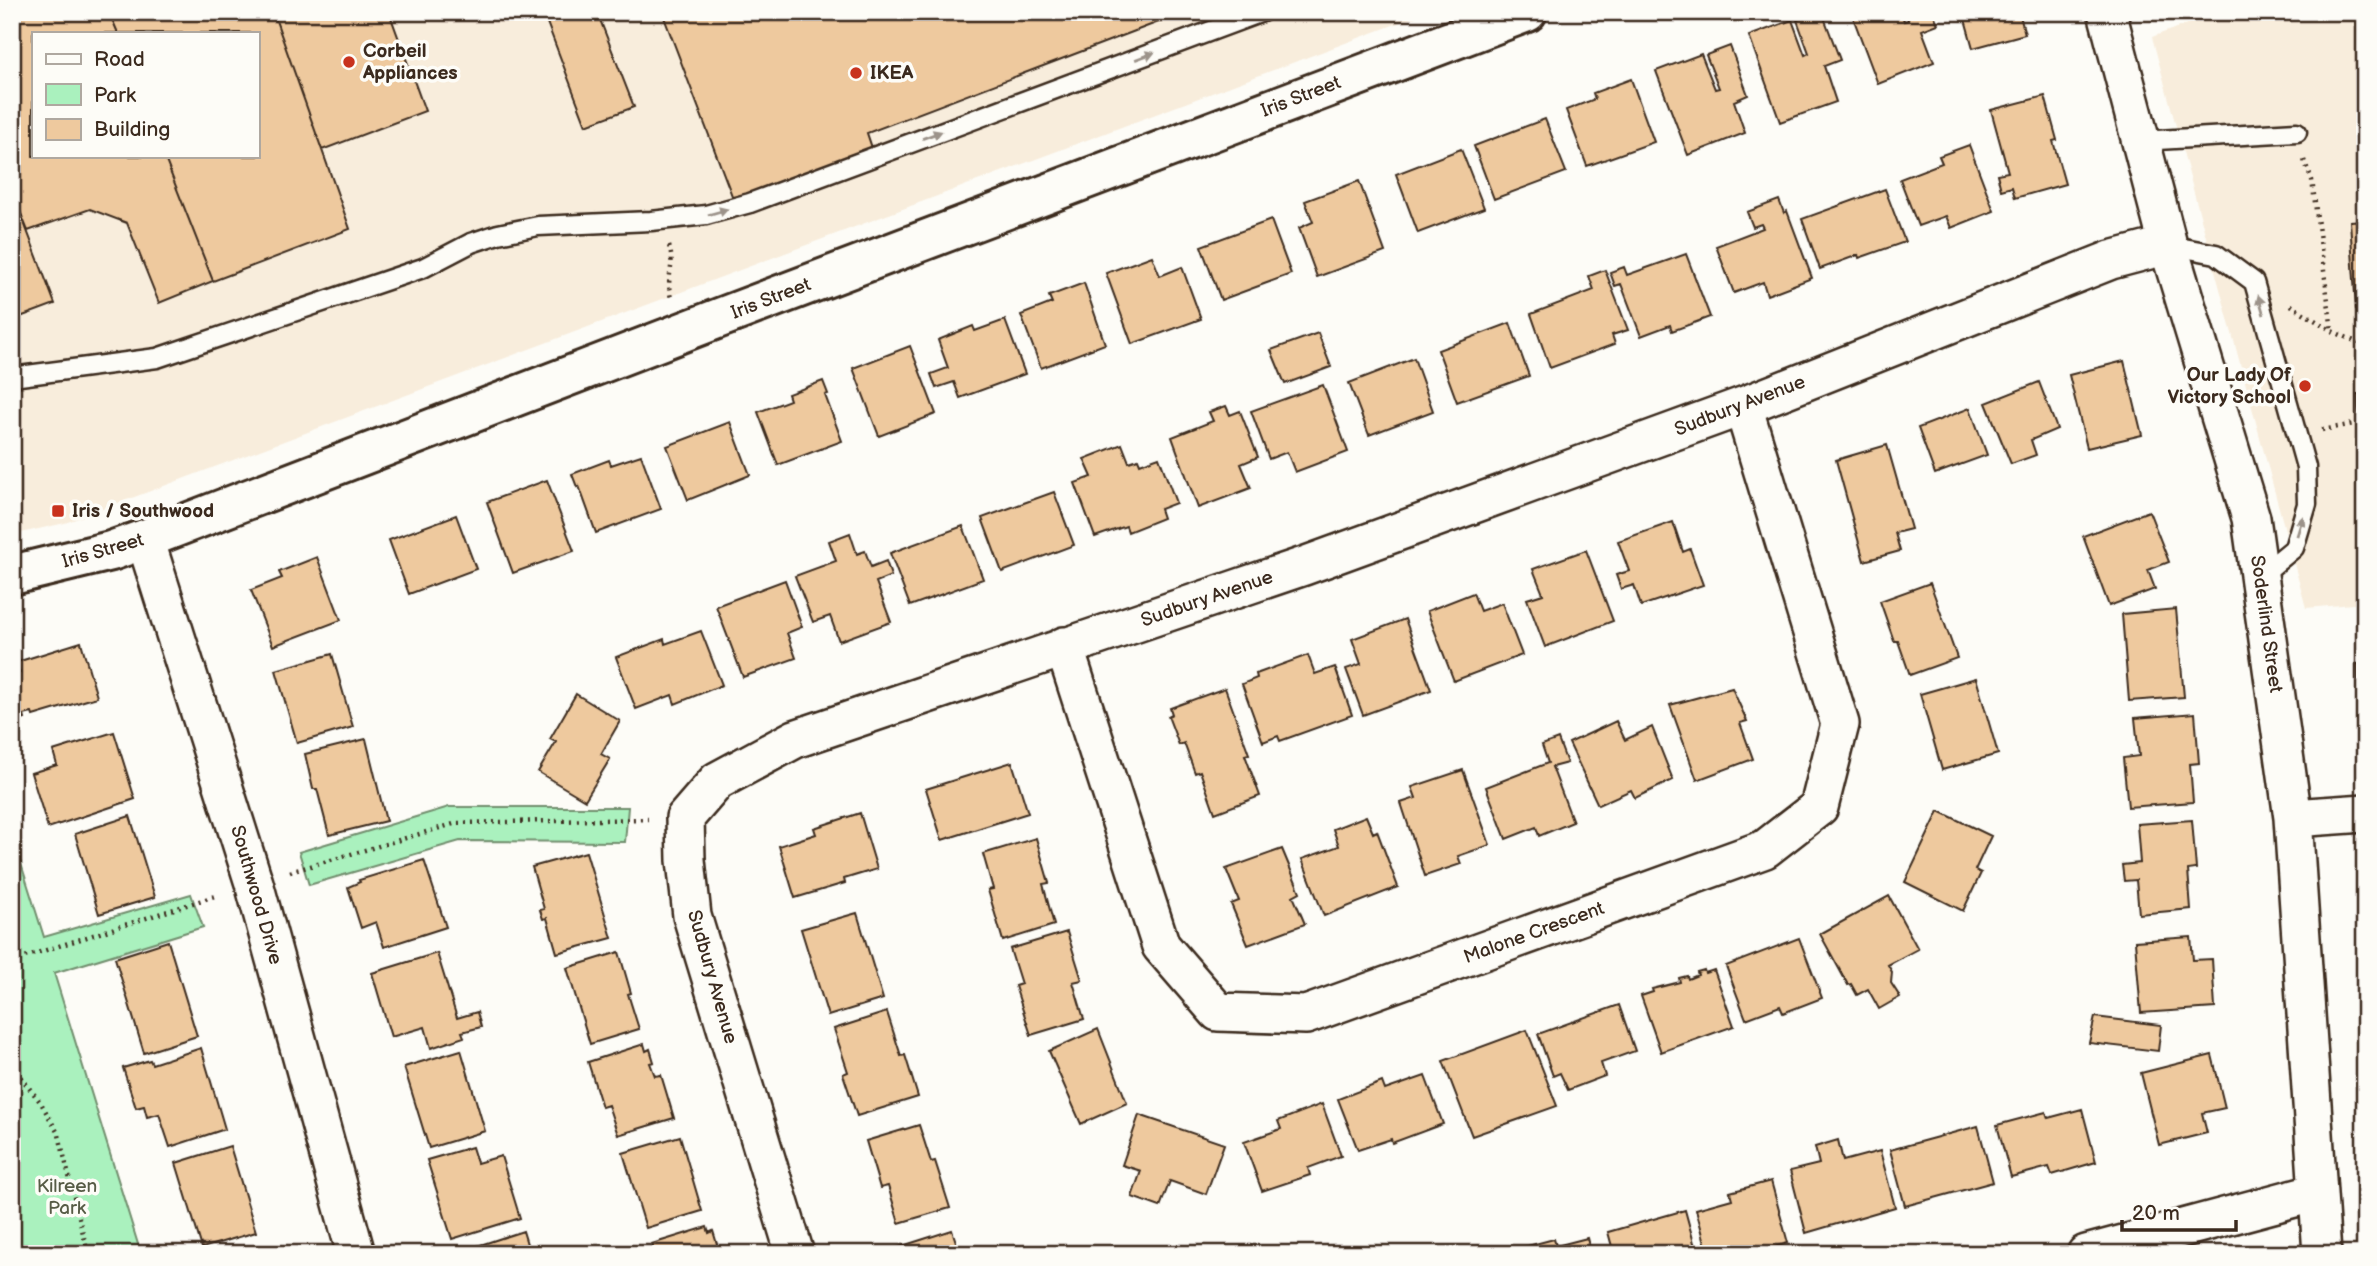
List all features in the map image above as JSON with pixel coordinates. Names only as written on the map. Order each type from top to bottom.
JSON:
[{"type":"street","name":"Iris Street","points":[[12,575],[111,551],[145,539],[1527,12]]},
{"type":"street","name":"Soderlind Street","points":[[2107,12],[2168,245],[2251,518],[2293,818],[2322,1254]]},
{"type":"street","name":"Sudbury Avenue","points":[[796,1254],[692,916],[685,818],[717,781],[795,739],[1304,566],[1743,406],[2111,260],[2168,245]]},
{"type":"street","name":"Malone Crescent","points":[[1064,646],[1161,946],[1217,1012],[1306,1015],[1765,849],[1819,807],[1840,724],[1743,406]]},
{"type":"street","name":"Southwood Drive","points":[[145,539],[254,883],[356,1254]]},
{"type":"street","points":[[2293,818],[2365,813]]},
{"type":"street","points":[[2086,1254],[2317,1192]]},
{"type":"lane","points":[[12,377],[157,358],[423,268],[471,243],[498,234],[537,226],[651,221],[706,215],[750,203],[1262,12]]},
{"type":"lane","points":[[2140,141],[2297,132]]},
{"type":"lane","points":[[2168,245],[2216,254],[2254,282],[2306,467],[2307,503],[2294,548],[2259,577]]},
{"type":"path","points":[[2297,132],[2301,153],[2312,180],[2332,331]]},
{"type":"path","points":[[2254,282],[2332,331],[2359,343]]},
{"type":"path","points":[[12,961],[254,883],[457,823],[685,818]]},
{"type":"path","points":[[12,1066],[41,1103],[60,1135],[88,1254]]},
{"type":"shaded area","points":[[12,12],[1428,12],[65,523],[12,535]]},
{"type":"shaded area","name":"Our Lady Of Victory School","points":[[2219,12],[2365,12],[2365,603],[2306,608],[2152,37]]},
{"type":"green space","points":[[449,807],[628,807],[625,842],[460,841],[309,885],[299,852]]},
{"type":"green space","name":"Kilreen Park","points":[[12,835],[44,937],[191,894],[203,927],[54,973],[141,1254],[12,1254]]},
{"type":"building","points":[[12,12],[109,12],[118,32],[32,32],[32,158],[165,158],[213,281],[159,303],[127,223],[90,209],[28,231],[12,191]]},
{"type":"building","points":[[109,12],[273,12],[350,229],[213,281],[165,158],[259,158],[259,32],[118,32]]},
{"type":"building","name":"Corbeil Appliances","points":[[273,12],[389,12],[425,111],[322,150]]},
{"type":"building","points":[[543,12],[597,12],[634,107],[586,125]]},
{"type":"building","name":"IKEA","points":[[662,12],[1185,12],[867,133],[872,148],[734,201]]},
{"type":"building","points":[[1822,12],[1840,60],[1824,66],[1836,102],[1780,122],[1749,36],[1792,20],[1805,55],[1809,53],[1797,20]]},
{"type":"building","points":[[1851,12],[1901,12],[1904,21],[1908,20],[1905,12],[1933,12],[1938,24],[1922,30],[1934,62],[1878,84]]},
{"type":"building","points":[[1963,12],[2019,12],[2025,34],[1973,48]]},
{"type":"building","points":[[1730,46],[1748,95],[1734,101],[1745,133],[1688,155],[1656,71],[1701,54],[1715,89],[1719,88],[1706,55]]},
{"type":"building","points":[[1631,79],[1654,142],[1587,166],[1566,110],[1595,99],[1593,93]]},
{"type":"building","points":[[2045,96],[2057,140],[2053,141],[2065,184],[2015,198],[2012,187],[2001,190],[1997,174],[2008,172],[1991,110]]},
{"type":"building","points":[[1545,119],[1566,172],[1494,199],[1474,146]]},
{"type":"building","points":[[1969,145],[1994,211],[1951,228],[1946,216],[1918,226],[1900,179],[1942,163],[1939,156]]},
{"type":"building","points":[[1461,149],[1484,208],[1418,233],[1396,174]]},
{"type":"building","points":[[1359,181],[1385,252],[1317,277],[1299,228],[1313,222],[1305,201]]},
{"type":"building","points":[[1885,189],[1905,242],[1820,269],[1802,219]]},
{"type":"building","points":[[12,191],[55,304],[12,320]]},
{"type":"building","points":[[1779,200],[1784,213],[1787,211],[1812,278],[1767,295],[1763,282],[1734,293],[1716,246],[1763,228],[1761,224],[1753,227],[1747,212]]},
{"type":"building","points":[[1271,220],[1291,274],[1221,300],[1201,246]]},
{"type":"building","points":[[2365,220],[2365,308],[2356,309],[2350,221]]},
{"type":"building","points":[[1686,254],[1710,317],[1672,331],[1670,325],[1641,336],[1621,284],[1615,286],[1610,272],[1624,267],[1627,275]]},
{"type":"building","points":[[1152,256],[1160,276],[1182,267],[1201,319],[1132,344],[1106,273]]},
{"type":"building","points":[[1605,270],[1628,330],[1612,335],[1615,344],[1550,368],[1531,314],[1594,290],[1589,276]]},
{"type":"building","points":[[1084,283],[1105,344],[1041,368],[1021,315],[1052,303],[1049,296]]},
{"type":"building","points":[[1005,320],[1025,374],[960,398],[954,382],[936,388],[931,374],[948,368],[938,340],[973,326],[975,331]]},
{"type":"building","points":[[1510,323],[1529,376],[1457,402],[1438,350]]},
{"type":"building","points":[[1318,333],[1331,367],[1285,384],[1271,350]]},
{"type":"building","points":[[910,346],[936,414],[879,436],[853,368]]},
{"type":"building","points":[[1414,358],[1433,411],[1369,435],[1349,383]]},
{"type":"building","points":[[2124,361],[2142,435],[2087,448],[2069,375]]},
{"type":"building","points":[[2362,371],[2365,371],[2365,436],[2360,436],[2357,394],[2364,394]]},
{"type":"building","points":[[823,381],[828,394],[825,395],[842,441],[778,465],[758,412],[790,400],[788,394]]},
{"type":"building","points":[[2039,382],[2057,429],[2031,440],[2036,455],[2011,464],[1986,403]]},
{"type":"building","points":[[1323,385],[1348,452],[1295,472],[1287,452],[1269,459],[1251,411]]},
{"type":"building","points":[[1226,406],[1230,415],[1240,411],[1258,457],[1241,464],[1251,488],[1198,508],[1172,437],[1213,421],[1209,412]]},
{"type":"building","points":[[1970,408],[1987,455],[1935,474],[1918,428]]},
{"type":"building","points":[[730,422],[750,475],[688,500],[667,446]]},
{"type":"building","points":[[1122,444],[1129,462],[1138,459],[1140,464],[1159,457],[1176,503],[1160,509],[1163,518],[1128,532],[1126,526],[1095,537],[1075,483],[1092,477],[1084,459]]},
{"type":"building","points":[[1887,445],[1911,529],[1895,533],[1900,551],[1864,561],[1836,460]]},
{"type":"building","points":[[641,455],[661,509],[596,533],[572,474],[609,460],[611,465]]},
{"type":"building","points":[[547,480],[574,551],[513,573],[487,502]]},
{"type":"building","points":[[1054,492],[1074,545],[1002,572],[982,518]]},
{"type":"building","points":[[2149,511],[2169,562],[2148,570],[2155,589],[2109,606],[2083,536]]},
{"type":"building","points":[[456,515],[476,569],[409,594],[389,540]]},
{"type":"building","points":[[1673,522],[1683,552],[1690,549],[1703,585],[1641,606],[1634,585],[1621,589],[1616,575],[1629,571],[1618,541]]},
{"type":"building","points":[[963,526],[983,579],[910,606],[890,553]]},
{"type":"building","points":[[850,533],[857,554],[865,551],[871,567],[886,561],[891,576],[876,582],[891,622],[839,641],[830,616],[813,622],[795,576],[836,561],[829,541]]},
{"type":"building","points":[[1586,550],[1613,621],[1545,647],[1527,599],[1543,594],[1533,569]]},
{"type":"building","points":[[317,557],[341,620],[273,646],[251,590],[282,578],[279,572]]},
{"type":"building","points":[[785,580],[802,627],[787,633],[796,658],[743,677],[716,606]]},
{"type":"building","points":[[1930,583],[1957,658],[1910,675],[1880,601]]},
{"type":"building","points":[[1473,593],[1480,611],[1502,603],[1522,655],[1454,681],[1427,611]]},
{"type":"building","points":[[2176,609],[2184,697],[2129,701],[2122,614]]},
{"type":"building","points":[[1405,619],[1431,690],[1363,715],[1346,669],[1361,664],[1352,639]]},
{"type":"building","points":[[701,631],[722,685],[675,704],[672,695],[636,709],[616,657],[664,639],[665,644]]},
{"type":"building","points":[[81,642],[97,697],[33,716],[32,713],[24,715],[25,719],[12,723],[12,676],[20,673],[17,662]]},
{"type":"building","points":[[332,654],[353,727],[297,743],[276,670]]},
{"type":"building","points":[[1308,655],[1315,674],[1335,667],[1352,715],[1280,741],[1278,736],[1263,742],[1242,684],[1257,678],[1256,674]]},
{"type":"building","points":[[2365,663],[2365,724],[2361,724],[2357,664]]},
{"type":"building","points":[[1976,678],[1998,754],[1942,770],[1920,694]]},
{"type":"building","points":[[1225,688],[1249,754],[1245,755],[1260,796],[1215,813],[1200,771],[1195,773],[1184,743],[1179,745],[1168,716],[1172,714],[1170,708]]},
{"type":"building","points":[[1732,688],[1747,721],[1740,723],[1753,759],[1697,780],[1670,705]]},
{"type":"building","points":[[576,694],[620,721],[601,754],[610,759],[585,800],[538,772],[556,742],[550,739]]},
{"type":"building","points":[[2195,713],[2199,763],[2190,764],[2193,802],[2128,807],[2123,758],[2139,756],[2135,718]]},
{"type":"building","points":[[1616,721],[1625,740],[1652,727],[1673,780],[1635,798],[1631,790],[1598,805],[1569,743]]},
{"type":"building","points":[[114,732],[135,799],[48,828],[31,773],[57,765],[53,751]]},
{"type":"building","points":[[366,739],[386,821],[329,835],[317,789],[313,789],[305,754]]},
{"type":"building","points":[[1558,739],[1567,763],[1552,767],[1573,822],[1539,836],[1536,827],[1506,839],[1486,787],[1548,763],[1542,745]]},
{"type":"building","points":[[1012,762],[1028,813],[942,840],[926,789]]},
{"type":"building","points":[[1463,770],[1490,845],[1458,856],[1461,864],[1425,876],[1401,803],[1416,798],[1412,787]]},
{"type":"building","points":[[1939,811],[1991,836],[1975,870],[1981,873],[1963,911],[1905,882]]},
{"type":"building","points":[[860,813],[877,869],[844,879],[845,883],[795,898],[779,846],[816,834],[814,828]]},
{"type":"building","points":[[130,816],[155,897],[99,914],[75,834]]},
{"type":"building","points":[[1366,816],[1373,833],[1377,831],[1398,887],[1324,916],[1302,859],[1339,846],[1333,829]]},
{"type":"building","points":[[2192,820],[2196,869],[2188,870],[2191,909],[2139,914],[2136,880],[2124,881],[2122,865],[2140,863],[2137,824]]},
{"type":"building","points":[[1036,838],[1049,883],[1043,884],[1054,925],[1003,941],[988,890],[993,889],[983,854]]},
{"type":"building","points":[[1282,849],[1300,892],[1293,896],[1305,924],[1248,945],[1231,904],[1239,901],[1226,869]]},
{"type":"building","points":[[586,852],[612,938],[557,953],[547,918],[543,919],[540,910],[544,909],[532,867]]},
{"type":"building","points":[[424,860],[446,927],[384,947],[376,922],[361,928],[348,887],[360,882],[359,880]]},
{"type":"building","points":[[1889,896],[1918,949],[1888,965],[1892,972],[1891,983],[1900,997],[1879,1009],[1868,989],[1857,995],[1851,984],[1848,985],[1820,934]]},
{"type":"building","points":[[857,913],[883,999],[828,1016],[801,929]]},
{"type":"building","points":[[1067,932],[1082,980],[1073,982],[1084,1019],[1031,1035],[1015,986],[1021,984],[1010,949]]},
{"type":"building","points":[[2191,937],[2193,960],[2212,959],[2215,1008],[2141,1013],[2135,941]]},
{"type":"building","points":[[1799,938],[1822,998],[1783,1013],[1780,1006],[1746,1019],[1726,966]]},
{"type":"building","points":[[168,941],[197,1036],[144,1053],[115,958]]},
{"type":"building","points":[[619,952],[639,1029],[590,1044],[567,968]]},
{"type":"building","points":[[437,953],[457,1018],[477,1012],[481,1027],[462,1032],[464,1037],[431,1048],[425,1027],[391,1037],[372,973]]},
{"type":"building","points":[[1704,970],[1705,973],[1714,970],[1734,1026],[1661,1052],[1641,996],[1653,992],[1652,989],[1680,982],[1679,978],[1687,976],[1688,979],[1698,975],[1697,972]]},
{"type":"building","points":[[1619,1005],[1635,1051],[1601,1063],[1605,1076],[1568,1090],[1560,1073],[1553,1076],[1538,1034]]},
{"type":"building","points":[[887,1012],[901,1056],[905,1055],[918,1097],[857,1116],[843,1074],[848,1072],[834,1029]]},
{"type":"building","points":[[2095,1017],[2161,1025],[2158,1051],[2089,1043]]},
{"type":"building","points":[[1098,1029],[1127,1103],[1081,1124],[1049,1051]]},
{"type":"building","points":[[1527,1030],[1557,1106],[1472,1136],[1443,1061]]},
{"type":"building","points":[[644,1044],[646,1051],[650,1049],[654,1062],[650,1063],[655,1076],[661,1075],[674,1118],[618,1135],[608,1105],[602,1107],[588,1062]]},
{"type":"building","points":[[201,1048],[225,1129],[170,1147],[159,1114],[147,1117],[144,1106],[136,1108],[123,1068],[150,1060],[152,1064]]},
{"type":"building","points":[[461,1050],[485,1131],[429,1148],[404,1067]]},
{"type":"building","points":[[2212,1055],[2225,1108],[2202,1113],[2207,1133],[2159,1145],[2141,1073]]},
{"type":"building","points":[[1425,1076],[1443,1124],[1392,1143],[1391,1139],[1358,1150],[1338,1099],[1382,1082],[1385,1090]]},
{"type":"building","points":[[1322,1104],[1341,1156],[1308,1168],[1310,1175],[1262,1191],[1244,1142],[1281,1129],[1278,1121]]},
{"type":"building","points":[[2082,1109],[2096,1162],[2052,1175],[2049,1167],[2011,1177],[1997,1125],[2046,1112],[2048,1118]]},
{"type":"building","points":[[1139,1115],[1224,1144],[1206,1194],[1170,1181],[1160,1207],[1132,1197],[1141,1171],[1122,1165]]},
{"type":"building","points":[[919,1125],[931,1162],[935,1161],[950,1208],[899,1223],[888,1186],[880,1188],[866,1141]]},
{"type":"building","points":[[1978,1126],[1993,1182],[1905,1206],[1890,1150]]},
{"type":"building","points":[[680,1136],[702,1211],[646,1228],[623,1153]]},
{"type":"building","points":[[1838,1140],[1843,1161],[1880,1151],[1895,1207],[1806,1233],[1790,1171],[1819,1164],[1815,1147]]},
{"type":"building","points":[[230,1146],[256,1232],[202,1248],[176,1163]]},
{"type":"building","points":[[472,1147],[477,1163],[501,1156],[520,1218],[452,1239],[427,1160]]},
{"type":"building","points":[[1771,1181],[1788,1243],[1750,1254],[1708,1254],[1696,1209],[1732,1199],[1730,1192]]},
{"type":"building","points":[[1685,1210],[1697,1254],[1614,1254],[1608,1232]]},
{"type":"building","points":[[707,1227],[709,1233],[713,1231],[720,1254],[655,1254],[652,1244]]},
{"type":"building","points":[[952,1230],[960,1254],[898,1254],[896,1248]]},
{"type":"building","points":[[523,1231],[530,1254],[453,1254]]},
{"type":"building","points":[[1587,1238],[1591,1254],[1509,1254],[1508,1251],[1554,1239],[1556,1246]]},
{"type":"building","points":[[229,1247],[231,1254],[206,1254]]},
{"type":"place","name":"Corbeil Appliances","points":[[349,62]]},
{"type":"place","name":"IKEA","points":[[856,73]]},
{"type":"place","name":"Our Lady Of Victory School","points":[[2305,386]]},
{"type":"place","name":"Iris / Southwood","points":[[58,511]]}]
